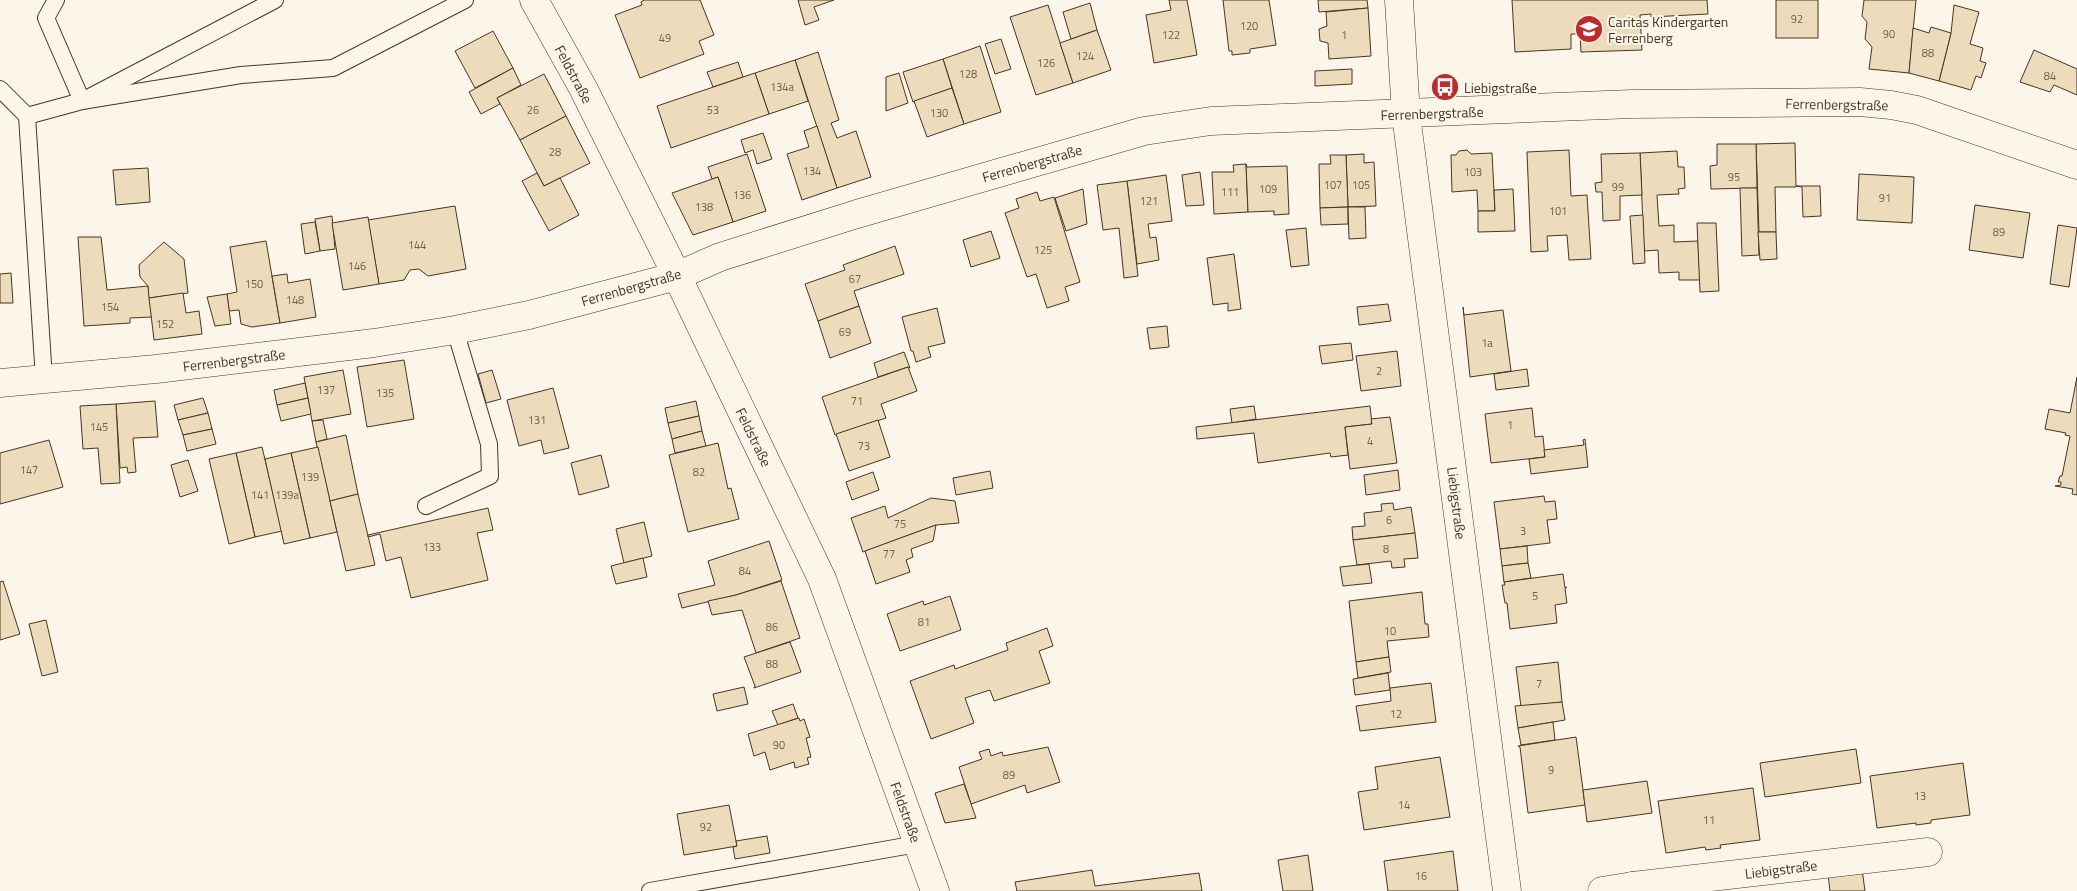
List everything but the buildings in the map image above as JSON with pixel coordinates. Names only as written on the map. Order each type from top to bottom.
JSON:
[{"type":"street","name":"Feldstraße","points":[[534,0],[583,88],[677,276],[822,579],[935,891]]},
{"type":"street","name":"Liebigstraße","points":[[1399,0],[1406,115],[1507,891]]},
{"type":"street","name":"Ferrenbergstraße","points":[[0,383],[156,369],[374,343],[455,330],[529,315],[677,276],[720,257],[857,214],[1144,131],[1211,121],[1406,115],[1632,104],[1860,102],[1917,110],[2077,165]]},
{"type":"street","name":"Liebigstraße","points":[[1602,891],[1634,889],[1928,852]]},
{"type":"lane","points":[[56,0],[46,18],[82,101]]},
{"type":"lane","points":[[82,101],[275,0]]},
{"type":"lane","points":[[27,116],[82,101],[241,74],[333,68],[465,0]]},
{"type":"lane","points":[[0,89],[27,116],[44,379]]},
{"type":"lane","points":[[426,506],[490,476],[489,444],[455,330]]},
{"type":"lane","points":[[650,891],[917,844]]},
{"type":"place","name":"Caritas Kindergarten Ferrenberg","points":[[1589,29]]},
{"type":"place","name":"Liebigstraße","points":[[1445,87]]}]
